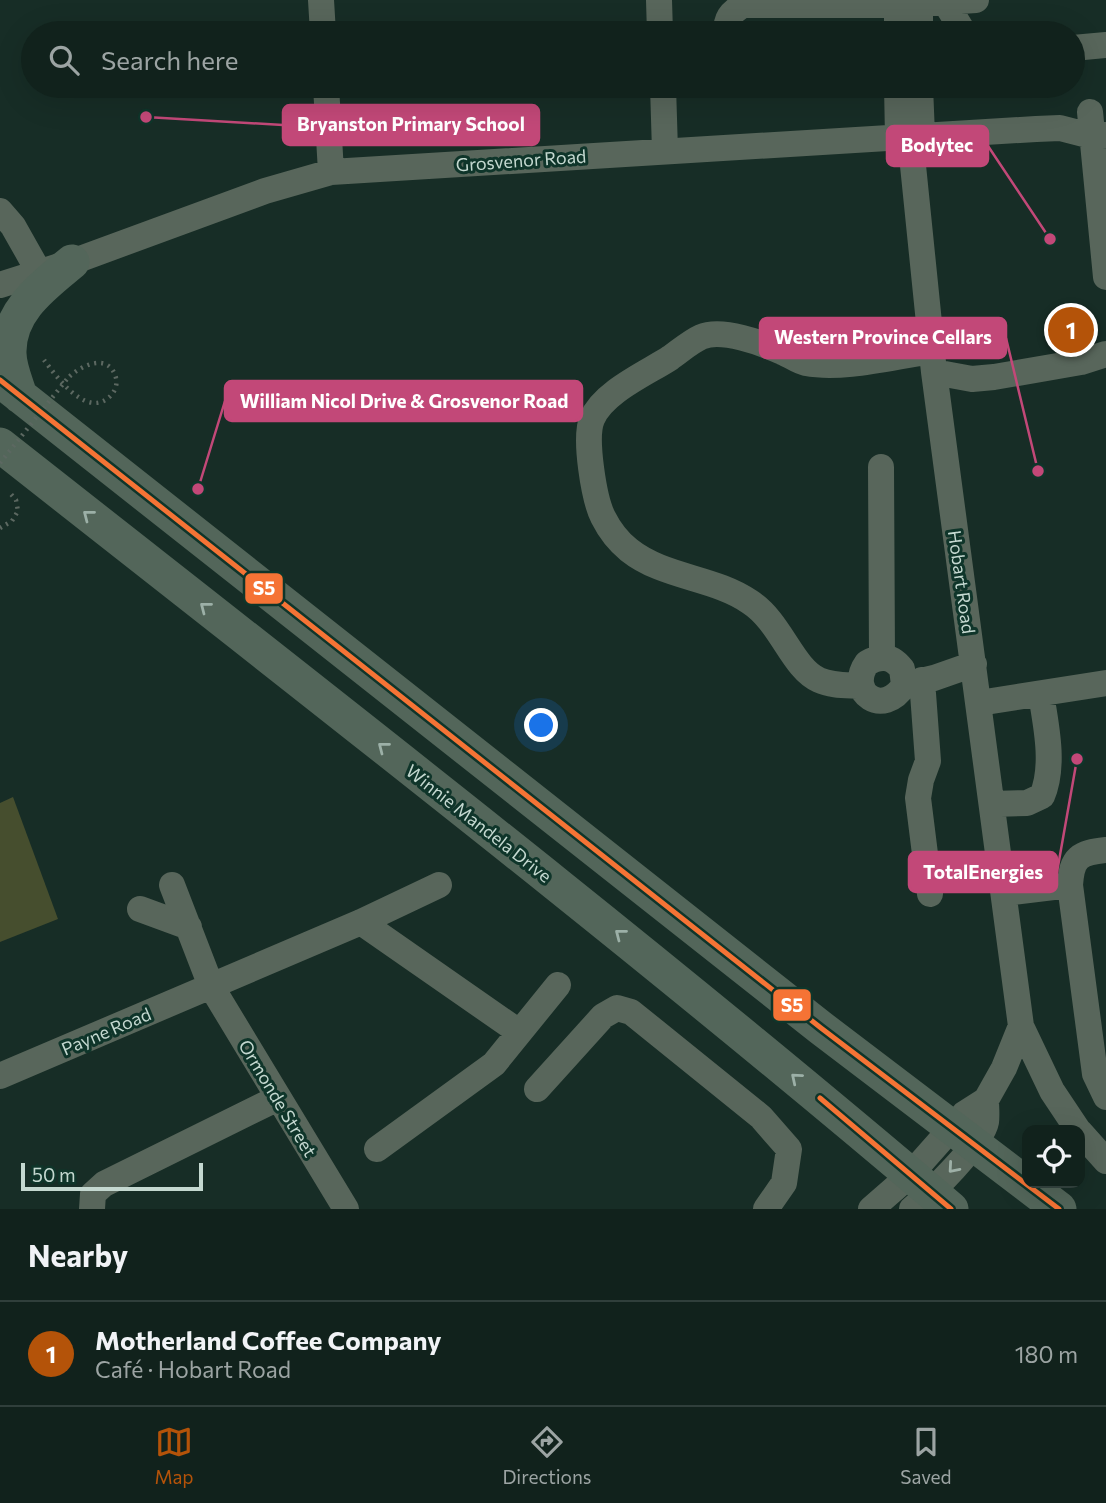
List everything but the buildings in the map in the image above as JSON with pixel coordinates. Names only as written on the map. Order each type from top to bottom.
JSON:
[{"type":"main road","points":[[72,262],[27,301],[15,321],[9,341],[10,388],[821,1028],[1059,1209]]},
{"type":"main road","name":"Winnie Mandela Drive","points":[[0,445],[752,1040],[926,1196]]},
{"type":"street","points":[[321,0],[322,21]]},
{"type":"street","points":[[659,0],[660,21]]},
{"type":"street","points":[[726,21],[732,12],[743,5],[975,0]]},
{"type":"street","points":[[906,21],[920,3]]},
{"type":"street","points":[[920,3],[920,21]]},
{"type":"street","points":[[920,3],[946,21]]},
{"type":"street","points":[[1085,47],[1106,46]]},
{"type":"street","points":[[327,98],[331,172]]},
{"type":"street","points":[[663,98],[665,151]]},
{"type":"street","points":[[900,98],[910,136]]},
{"type":"street","points":[[910,136],[918,98]]},
{"type":"street","points":[[1098,123],[1106,276]]},
{"type":"street","name":"Grosvenor Road","points":[[0,285],[72,262],[265,191],[331,172],[1060,128],[1098,123]]},
{"type":"street","name":"Hobart Road","points":[[910,136],[933,362],[1021,1026],[1052,1091],[1075,1125]]},
{"type":"street","points":[[0,211],[13,226],[39,272]]},
{"type":"street","points":[[861,686],[830,684],[811,676],[804,670],[773,621],[747,600],[648,562],[628,550],[613,534],[602,516],[588,438],[592,418],[609,397],[701,337],[724,333],[780,351],[802,362],[836,365],[883,358],[933,362],[972,379],[1093,365],[1106,354]]},
{"type":"street","points":[[881,467],[882,657]]},
{"type":"street","points":[[930,894],[918,798],[928,761],[913,682],[904,676],[897,662],[882,657],[867,663],[860,677],[861,686],[867,695],[877,701],[888,701],[913,682],[974,664]]},
{"type":"street","points":[[979,703],[1041,694],[1105,691]]},
{"type":"street","points":[[992,804],[1027,803],[1042,796],[1047,767],[1047,732],[1041,694]]},
{"type":"street","points":[[1106,850],[1086,852],[1080,856],[1071,869],[1070,885],[1094,1074],[1106,1097]]},
{"type":"street","name":"Ormonde Street","points":[[172,885],[211,986],[346,1209]]},
{"type":"street","name":"Payne Road","points":[[0,1076],[361,922],[439,885]]},
{"type":"street","points":[[1004,893],[1070,885]]},
{"type":"street","points":[[140,909],[189,927]]},
{"type":"street","points":[[361,922],[519,1032]]},
{"type":"street","points":[[377,1149],[494,1064],[558,985]]},
{"type":"street","points":[[537,1089],[603,1016],[617,1008],[631,1012],[761,1117],[789,1150],[784,1183],[766,1209]]},
{"type":"street","name":"Hobart Road","points":[[926,1196],[963,1136],[986,1124],[986,1100],[1004,1068],[1021,1026]]},
{"type":"street","points":[[92,1209],[93,1194],[104,1184],[278,1098]]},
{"type":"street","name":"Hobart Road","points":[[1085,1138],[1106,1161]]},
{"type":"street","points":[[870,1209],[926,1196]]},
{"type":"path","points":[[0,463],[58,389],[67,379],[75,370],[93,362],[103,364],[116,376],[113,394],[96,404],[85,400],[67,387],[60,380],[44,360]]},
{"type":"path","points":[[0,528],[12,521],[18,511],[16,500],[3,484]]},
{"type":"green space","points":[[13,797],[58,919],[0,942],[0,803]]},
{"type":"transit line","name":"S5","points":[[0,380],[821,1028],[1059,1209]]},
{"type":"transit line","name":"S5","points":[[820,1098],[951,1209]]},
{"type":"place","name":"Bryanston Primary School","points":[[146,117]]},
{"type":"place","name":"Bodytec","points":[[1050,239]]},
{"type":"place","name":"Motherland Coffee Company","points":[[1071,330]]},
{"type":"place","name":"Western Province Cellars","points":[[1038,471]]},
{"type":"place","name":"William Nicol Drive & Grosvenor Road","points":[[198,489]]},
{"type":"place","name":"TotalEnergies","points":[[1077,759]]}]
